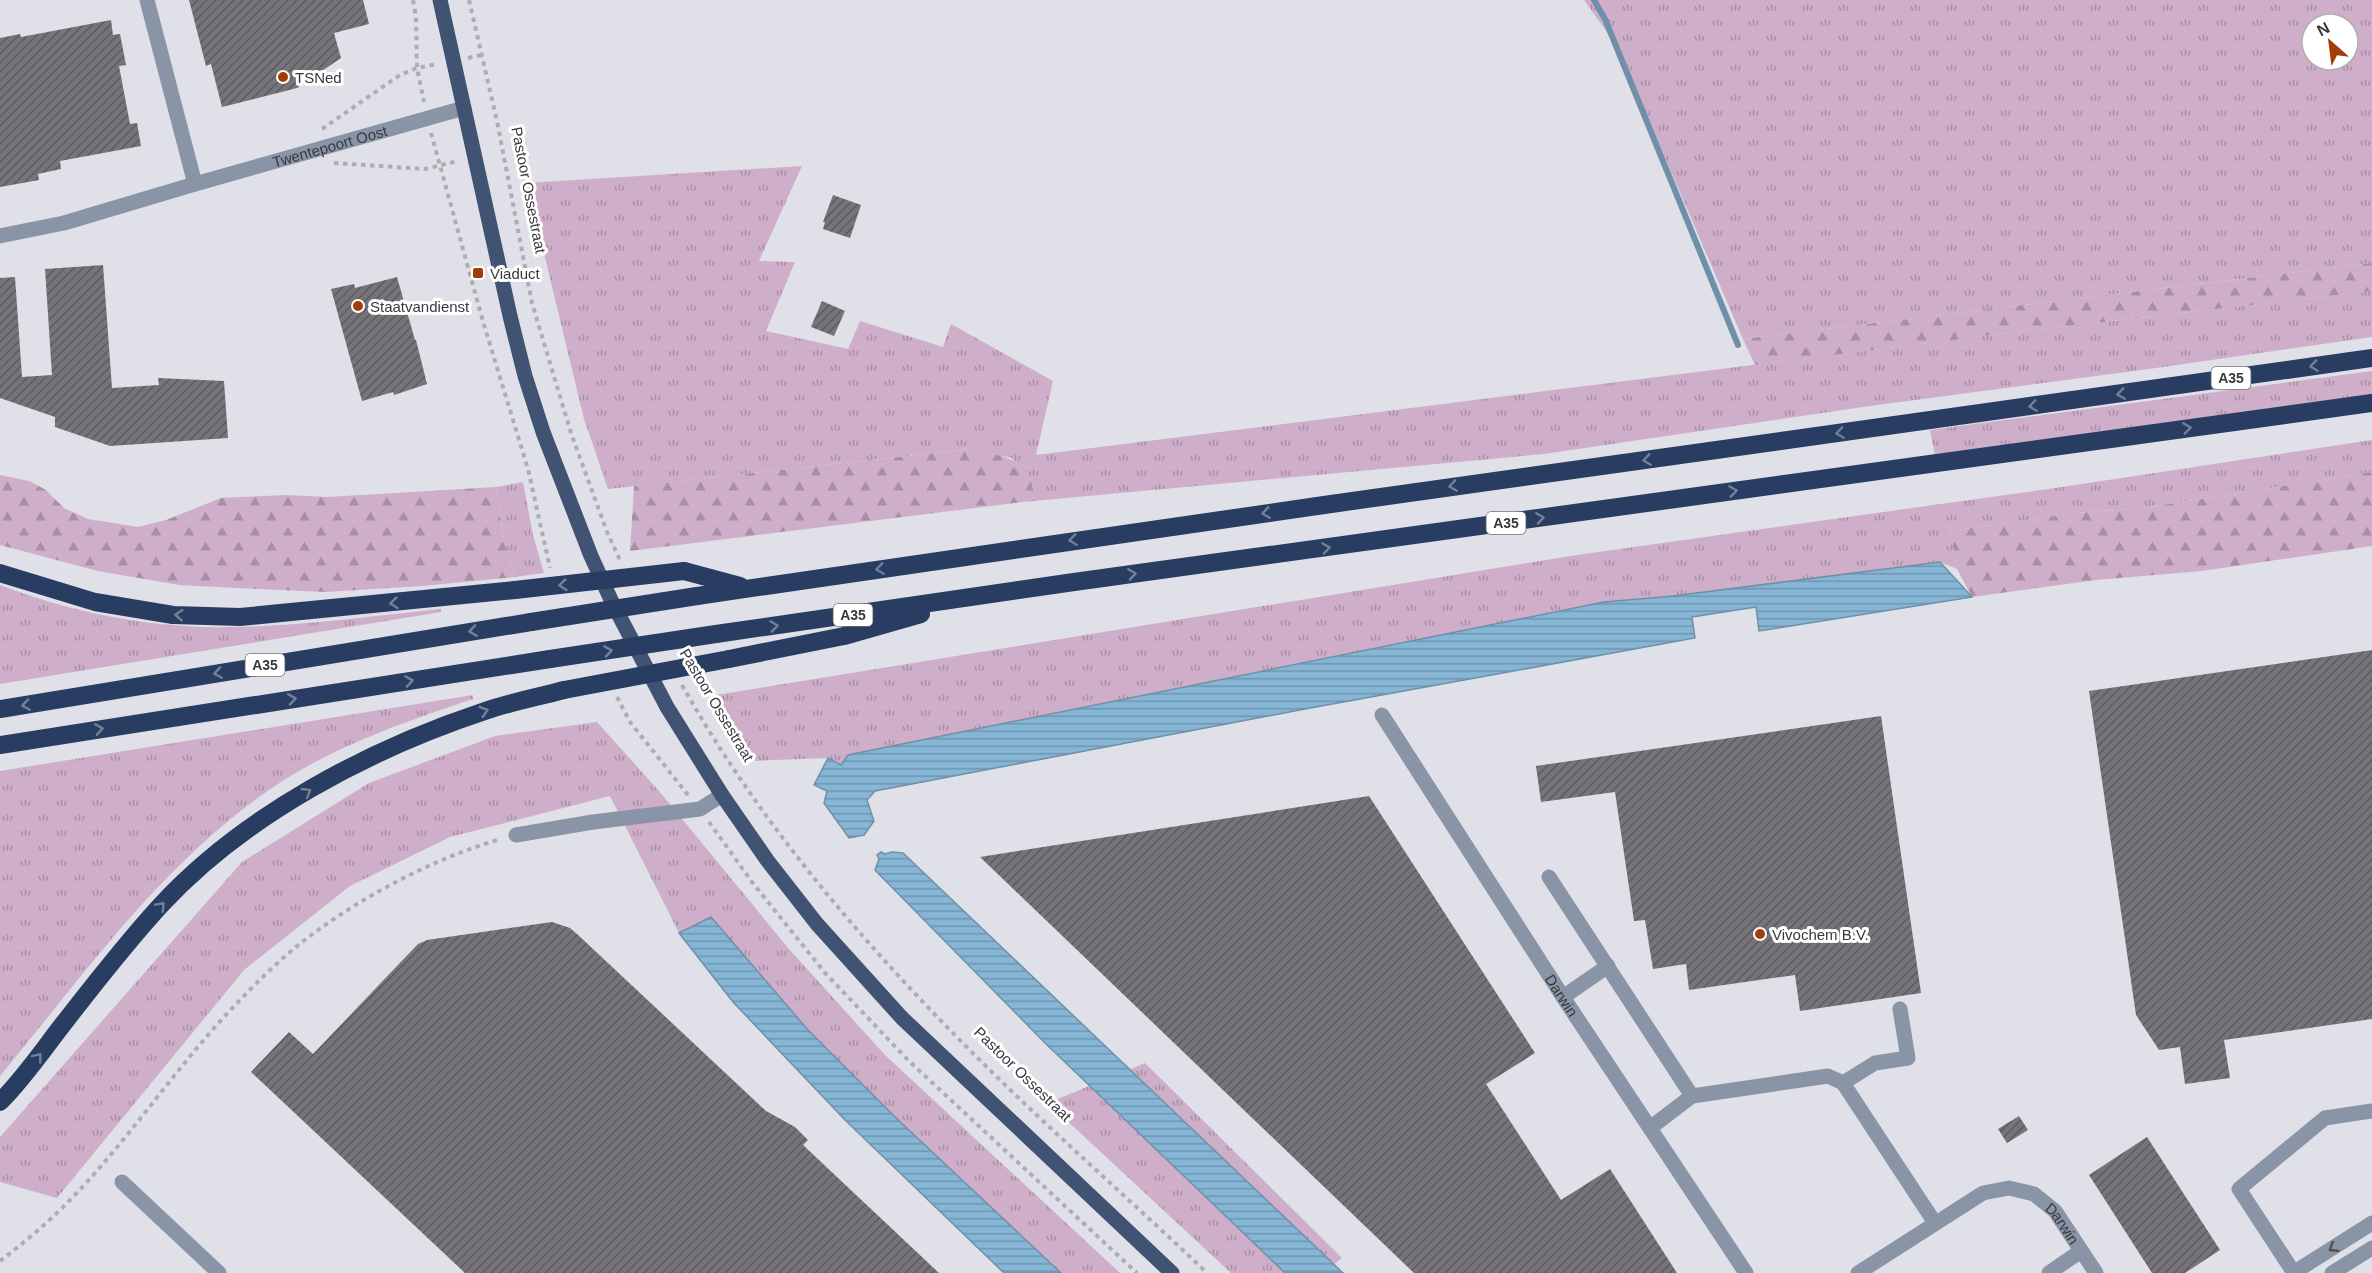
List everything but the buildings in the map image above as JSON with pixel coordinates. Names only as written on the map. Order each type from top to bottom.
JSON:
[{"type":"highway","name":"A35","points":[[0,709],[748,588],[1323,504],[2372,358]]},
{"type":"highway","name":"A35","points":[[0,745],[716,634],[2372,403]]},
{"type":"highway","name":"A35","points":[[0,573],[95,602],[173,615],[240,617],[684,571],[748,588]]},
{"type":"highway","name":"A35","points":[[0,1102],[14,1089],[82,1000],[161,905],[209,859],[256,822],[369,759],[423,733],[487,710],[564,690],[844,636],[989,595]]},
{"type":"main road","points":[[440,0],[525,376],[543,432],[591,556],[635,650],[667,707],[722,795],[767,860],[817,924],[902,1018],[1172,1273]]},
{"type":"street","points":[[147,0],[195,184]]},
{"type":"street","name":"Twentepoort Oost","points":[[0,236],[64,223],[464,108]]},
{"type":"street","name":"Darwin","points":[[1382,715],[1563,997],[1746,1273]]},
{"type":"street","points":[[516,835],[593,822],[700,809],[722,795]]},
{"type":"street","points":[[1549,877],[1692,1096]]},
{"type":"street","points":[[1563,997],[1608,966]]},
{"type":"street","points":[[1843,1083],[1875,1064],[1908,1058],[1900,1009]]},
{"type":"street","points":[[1650,1128],[1692,1096],[1828,1076],[1843,1083],[1935,1223]]},
{"type":"street","points":[[2372,1110],[2325,1118],[2239,1189],[2293,1273],[2372,1223]]},
{"type":"street","points":[[122,1182],[219,1273]]},
{"type":"street","name":"Darwin","points":[[1858,1273],[1983,1193],[2009,1188],[2034,1194],[2055,1211],[2096,1273]]},
{"type":"street","points":[[2332,1273],[2372,1248]]},
{"type":"street","points":[[2049,1273],[2081,1251]]},
{"type":"path","points":[[313,135],[400,75],[417,68],[416,17],[413,0]]},
{"type":"path","name":"Pastoor Ossestraat","points":[[469,0],[497,121],[532,303],[571,433],[621,564]]},
{"type":"path","points":[[332,163],[425,169],[439,165]]},
{"type":"path","name":"Pastoor Ossestraat","points":[[678,678],[701,718],[768,818],[839,910],[1000,1080],[1126,1195],[1207,1273]]},
{"type":"path","points":[[0,1261],[72,1199],[223,1018],[266,974],[313,933],[368,898],[432,866],[484,844],[516,835]]},
{"type":"green space","points":[[1584,0],[2372,0],[2372,263],[1743,339],[1617,46]]},
{"type":"green space","points":[[802,166],[759,261],[795,262],[766,331],[848,349],[860,321],[943,347],[951,324],[1053,381],[1036,455],[2008,333],[2372,291],[2372,337],[1870,406],[1544,454],[1023,502],[1034,497],[1012,458],[970,449],[608,489],[584,419],[527,183]]},
{"type":"green space","points":[[2372,263],[2372,291],[1755,365],[1743,339]]},
{"type":"green space","points":[[2372,371],[2372,399],[1936,461],[1930,430]]},
{"type":"green space","points":[[2372,440],[2372,472],[2143,508],[2075,513],[1950,531],[1957,569],[1940,562],[1673,596],[1604,602],[841,765],[828,758],[751,761],[732,721],[716,695],[1577,555],[2062,487]]},
{"type":"green space","points":[[971,449],[1004,457],[1021,467],[1032,484],[1034,497],[1023,502],[630,551],[634,486]]},
{"type":"green space","points":[[2372,472],[2372,546],[2202,571],[2096,580],[1972,597],[1957,569],[1950,531],[2075,513],[2143,508]]},
{"type":"green space","points":[[0,475],[29,481],[46,490],[64,508],[88,519],[138,527],[166,520],[221,498],[285,495],[327,497],[496,487],[503,535],[515,577],[326,592],[179,585],[98,571],[0,545]]},
{"type":"green space","points":[[523,482],[533,535],[544,573],[515,577],[503,535],[496,487]]},
{"type":"green space","points":[[0,585],[56,604],[114,617],[203,627],[284,625],[441,609],[441,612],[0,684]]},
{"type":"green space","points":[[473,695],[473,699],[389,729],[309,765],[283,780],[221,827],[186,859],[121,928],[0,1076],[0,771]]},
{"type":"green space","points":[[597,722],[659,791],[789,949],[885,1055],[1120,1273],[1061,1273],[894,1116],[808,1030],[711,917],[679,933],[610,796],[450,837],[350,886],[244,970],[57,1198],[0,1182],[0,1137],[242,862],[369,783],[495,736]]},
{"type":"green space","points":[[1145,1063],[1342,1258],[1323,1273],[1231,1273],[1048,1103]]},
{"type":"water","points":[[1940,562],[1972,597],[1759,631],[1756,607],[1692,617],[1695,638],[875,791],[867,800],[874,821],[864,835],[849,838],[824,803],[827,791],[814,785],[828,758],[841,765],[848,755],[1604,602],[1673,596]]},
{"type":"water","points":[[881,852],[885,854],[903,853],[1343,1273],[1285,1273],[1045,1043],[875,870],[879,859],[877,855]]},
{"type":"water","points":[[711,917],[808,1030],[894,1116],[1061,1273],[1004,1273],[845,1120],[733,1002],[679,933]]},
{"type":"waterway","points":[[1594,0],[1605,19],[1738,345]]},
{"type":"place","name":"TSNed","points":[[283,77]]},
{"type":"place","name":"Viaduct","points":[[478,273]]},
{"type":"place","name":"Staatvandienst","points":[[358,306]]},
{"type":"place","name":"Vivochem B.V.","points":[[1760,934]]}]
